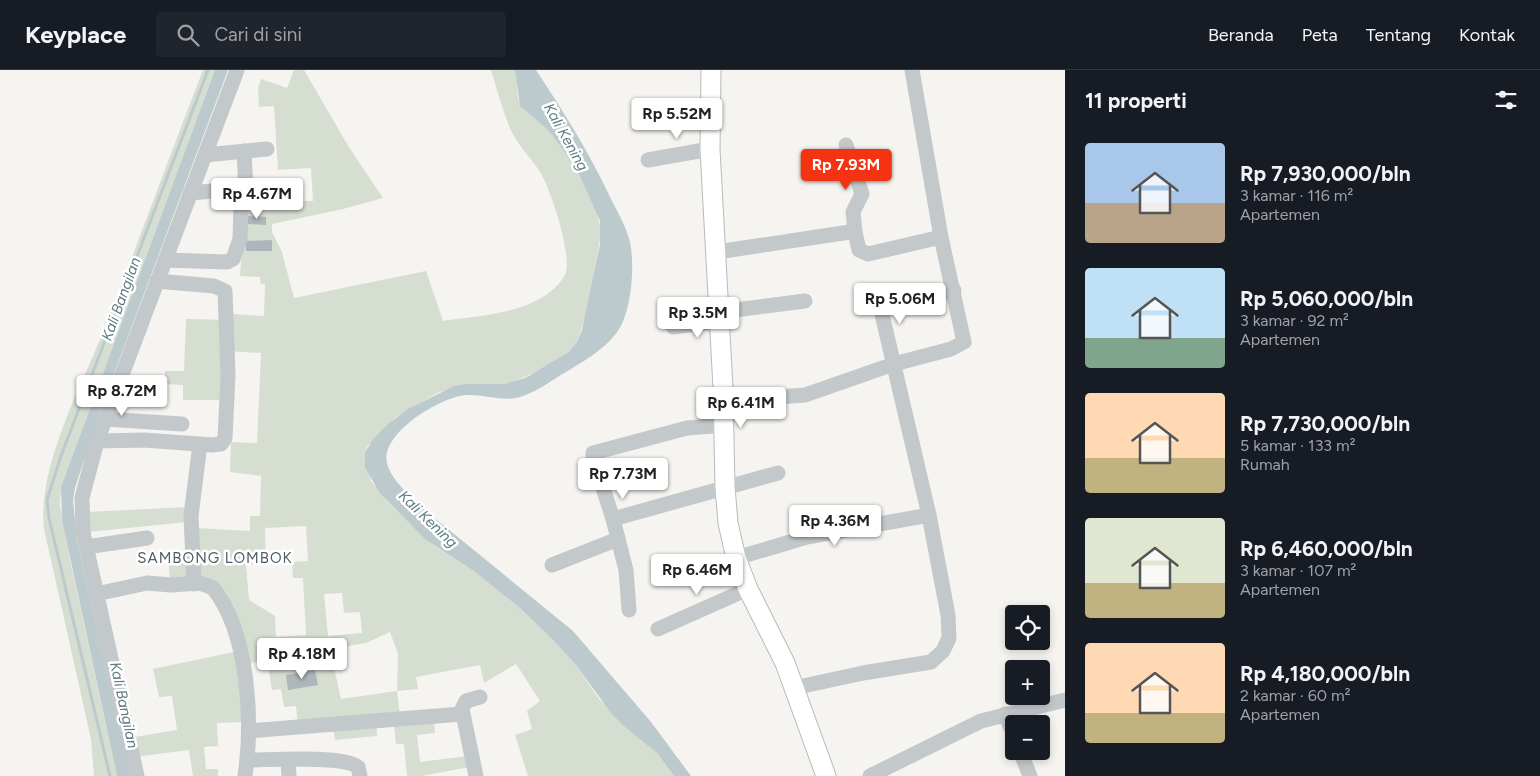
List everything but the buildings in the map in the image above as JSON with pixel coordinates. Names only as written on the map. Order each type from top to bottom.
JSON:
[{"type":"main road","points":[[716,71],[710,149],[717,252],[724,401],[725,487],[728,523],[736,558],[748,589],[774,639],[826,776]]},
{"type":"street","points":[[137,776],[86,547],[82,520],[82,498],[97,441],[237,70]]},
{"type":"street","points":[[724,401],[804,394],[894,364],[951,349],[964,342],[942,237],[912,70]]},
{"type":"street","points":[[846,145],[862,194],[853,212],[859,250],[864,254],[942,237]]},
{"type":"street","points":[[205,155],[267,149]]},
{"type":"street","points":[[648,160],[710,149]]},
{"type":"street","points":[[165,260],[232,261],[240,242],[241,203],[246,188],[244,152]]},
{"type":"street","points":[[190,193],[246,188]]},
{"type":"street","points":[[717,252],[855,232]]},
{"type":"street","points":[[97,441],[144,440],[217,445],[226,438],[228,408],[226,296],[222,288],[214,286],[157,281]]},
{"type":"street","points":[[881,310],[954,290]]},
{"type":"street","points":[[794,688],[862,673],[931,662],[943,651],[949,638],[948,615],[929,515],[877,293]]},
{"type":"street","points":[[674,327],[805,301]]},
{"type":"street","points":[[105,419],[182,424]]},
{"type":"street","points":[[629,610],[626,570],[612,518],[592,457],[594,453],[687,428],[724,425]]},
{"type":"street","points":[[194,584],[191,516],[200,444]]},
{"type":"street","points":[[612,518],[778,473]]},
{"type":"street","points":[[736,558],[807,537],[929,515]]},
{"type":"street","points":[[86,547],[147,538]]},
{"type":"street","points":[[552,565],[618,540]]},
{"type":"street","points":[[96,594],[147,583],[206,584],[213,588],[234,629],[247,694],[249,731],[246,776]]},
{"type":"street","points":[[658,630],[748,589]]},
{"type":"street","points":[[476,776],[462,714],[464,703],[480,697]]},
{"type":"street","points":[[870,776],[953,733],[1005,714],[1065,700]]},
{"type":"street","points":[[249,731],[462,714]]},
{"type":"street","points":[[247,760],[349,762],[358,767],[360,776]]},
{"type":"street","points":[[288,760],[288,776]]},
{"type":"street","points":[[1024,760],[1030,776]]},
{"type":"shaded area","points":[[203,70],[215,70],[61,487],[60,506],[69,555],[117,776],[94,776],[91,739],[44,529],[44,504],[48,478],[54,452],[64,425],[106,325]]},
{"type":"shaded area","points":[[294,70],[304,70],[350,149],[383,198],[343,209],[272,224],[272,232],[282,252],[294,298],[426,271],[443,321],[509,311],[525,306],[540,299],[564,277],[567,269],[564,241],[550,192],[540,172],[516,140],[510,128],[491,70],[515,70],[521,106],[549,131],[566,153],[582,179],[595,207],[601,233],[588,309],[577,342],[569,352],[545,367],[514,382],[505,384],[465,384],[437,393],[396,417],[367,447],[371,481],[391,505],[435,546],[475,572],[521,609],[553,640],[576,665],[599,699],[657,753],[674,776],[528,776],[515,735],[532,729],[527,711],[540,701],[516,664],[484,683],[480,665],[416,677],[418,689],[397,691],[401,724],[434,720],[435,733],[417,735],[420,762],[468,756],[470,767],[421,776],[407,776],[404,744],[396,744],[393,716],[376,719],[377,736],[335,740],[333,723],[298,725],[296,706],[284,707],[281,689],[272,690],[267,660],[238,665],[244,722],[217,723],[218,746],[204,747],[206,769],[218,769],[218,776],[193,776],[189,750],[126,758],[123,739],[177,730],[172,696],[159,697],[153,669],[243,650],[218,587],[170,580],[168,555],[196,554],[196,528],[250,531],[250,516],[260,516],[261,476],[230,472],[231,442],[257,443],[261,353],[226,351],[225,400],[183,400],[183,385],[165,384],[165,371],[184,371],[186,319],[230,320],[231,314],[264,316],[265,284],[261,284],[260,277],[240,276],[246,200],[313,201],[311,168],[278,170],[274,106],[259,107],[258,89],[261,79],[287,88]],"holes":[[[306,526],[308,561],[292,562],[293,578],[303,578],[306,635],[276,637],[275,616],[249,600],[246,565],[266,563],[265,528]],[[342,593],[344,613],[360,612],[362,633],[328,636],[324,594]],[[390,632],[398,654],[397,691],[341,699],[330,649],[366,643]]]},
{"type":"shaded area","points":[[124,387],[164,388],[164,403],[118,402]]},
{"type":"shaded area","points":[[188,507],[187,522],[88,532],[87,512]]},
{"type":"water","points":[[215,70],[228,70],[100,411],[75,488],[73,501],[77,540],[130,776],[117,776],[62,520],[61,487]]},
{"type":"water","name":"Kali Kening","points":[[515,70],[536,70],[566,116],[624,224],[630,242],[632,264],[631,291],[625,317],[614,336],[598,351],[529,394],[510,399],[467,395],[456,397],[429,409],[415,418],[393,440],[387,452],[387,463],[396,481],[421,507],[573,631],[651,722],[691,776],[674,776],[657,753],[611,713],[576,665],[553,640],[521,609],[475,572],[425,539],[379,492],[365,467],[365,453],[373,439],[388,424],[408,409],[454,386],[465,384],[505,384],[525,378],[569,352],[577,342],[582,330],[600,244],[600,221],[580,176],[560,145],[548,130],[520,106]]},
{"type":"waterway","name":"Kali Bangilan","points":[[110,776],[49,518],[47,500],[61,456],[208,70]]},
{"type":"district","name":"SAMBONG LOMBOK","points":[[215,558]]}]
